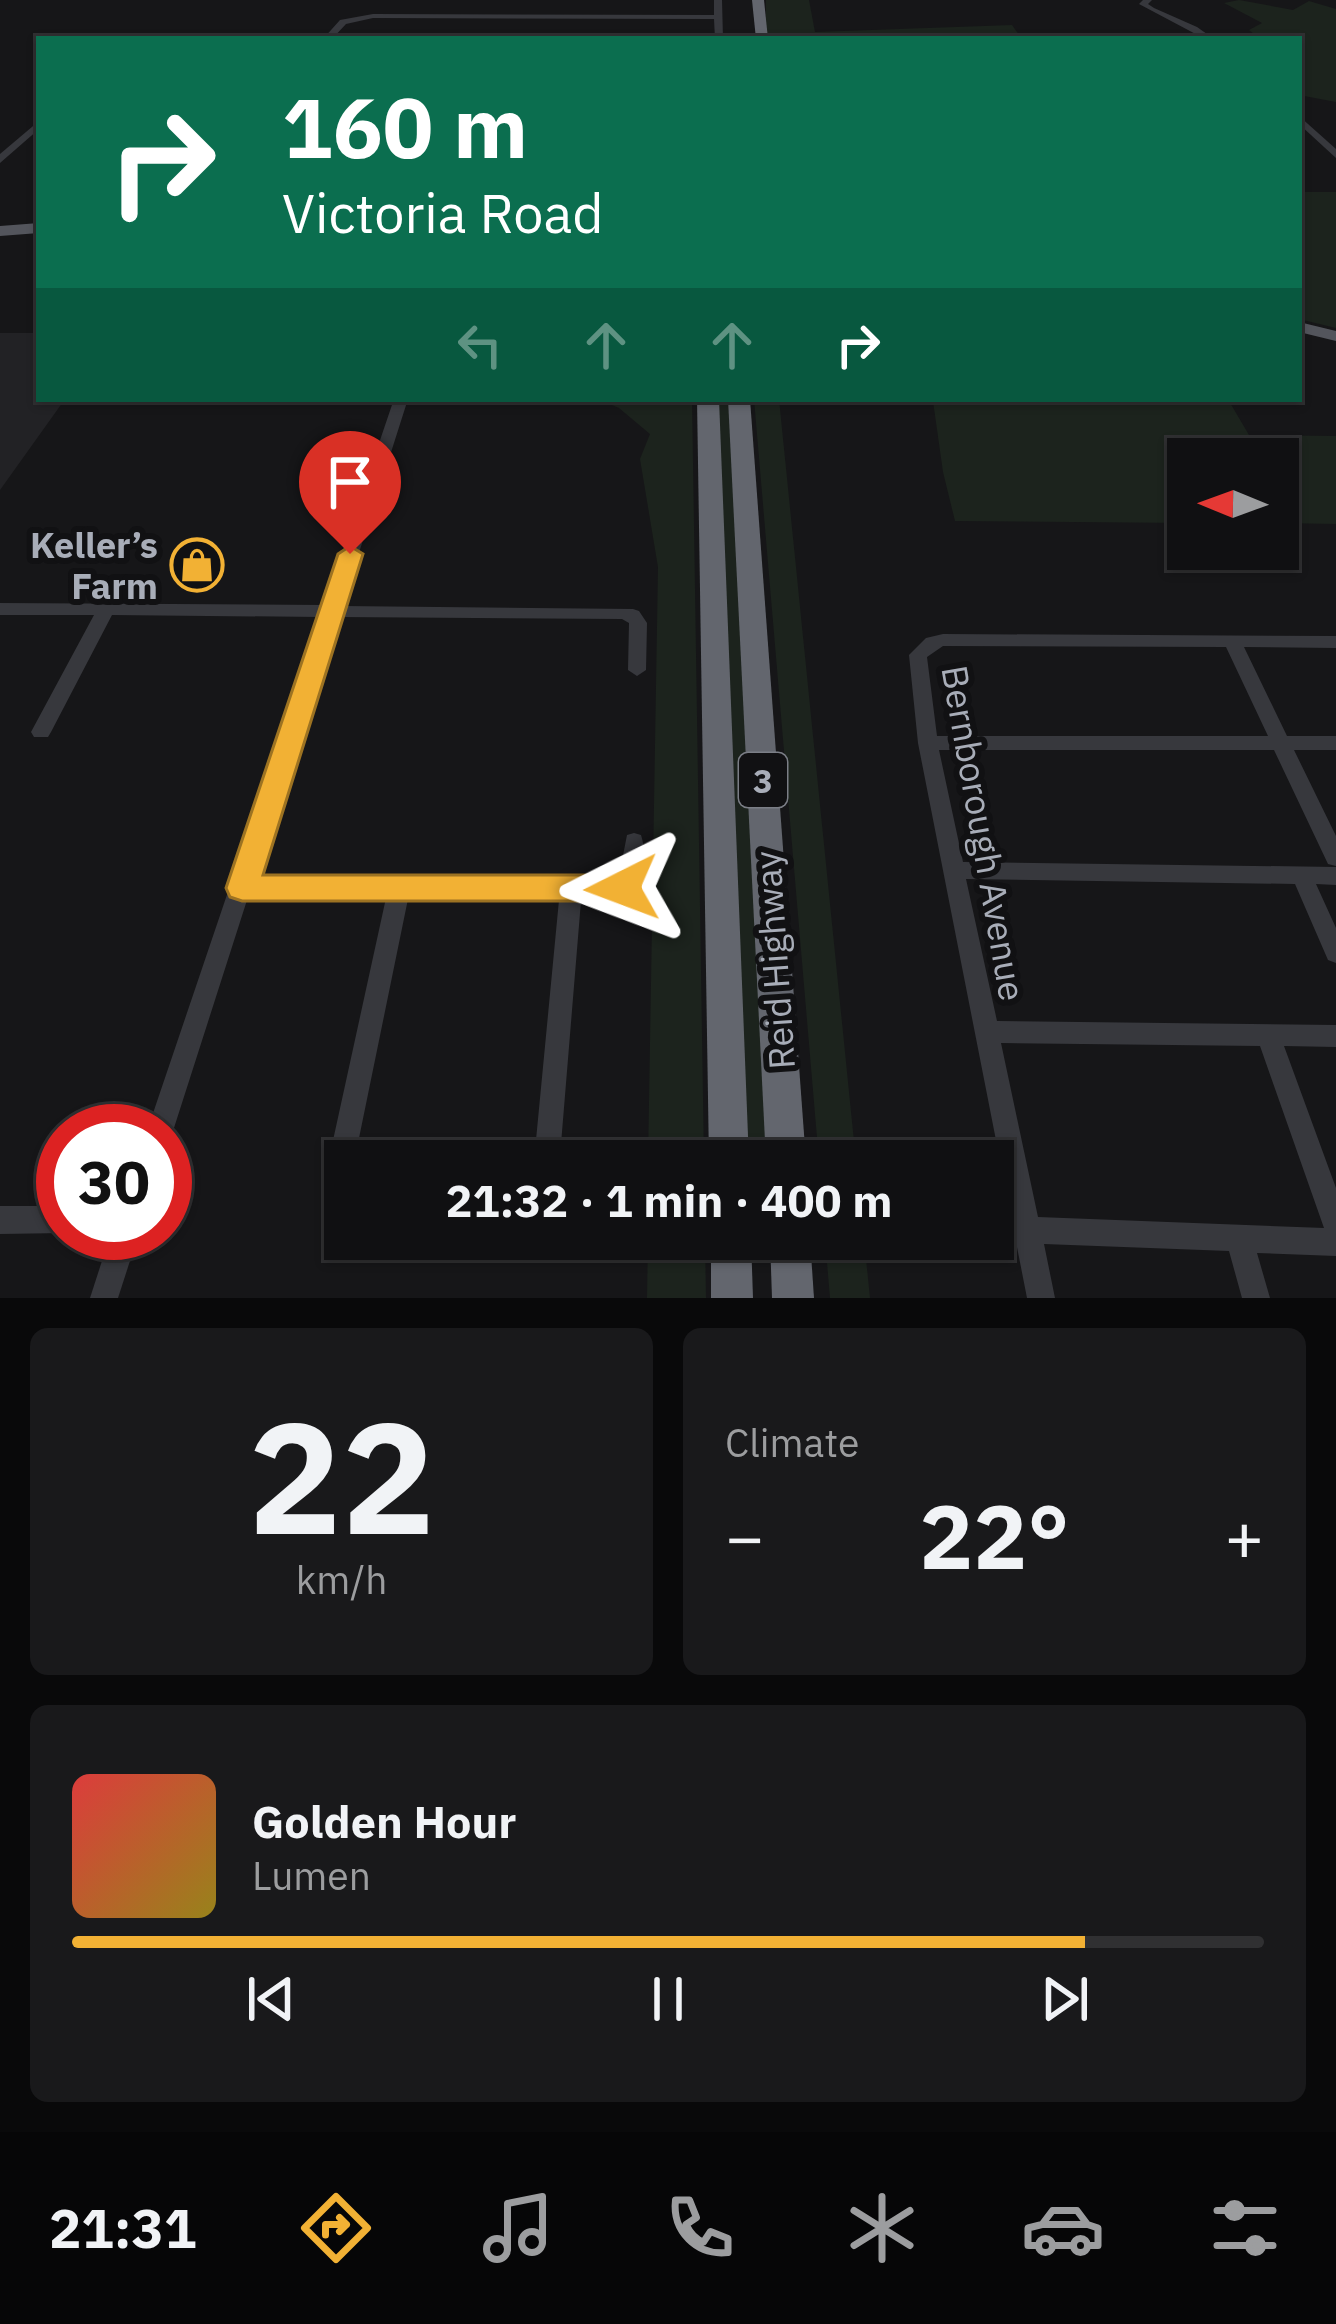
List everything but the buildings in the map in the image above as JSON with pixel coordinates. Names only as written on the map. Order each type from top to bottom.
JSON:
[{"type":"highway","points":[[742,0],[744,20]]},
{"type":"highway","points":[[758,0],[762,36]]},
{"type":"highway","name":"Reid Highway","points":[[708,402],[729,1140]]},
{"type":"highway","name":"Reid Highway","points":[[739,402],[785,1140]]},
{"type":"highway","points":[[731,1260],[732,1298]]},
{"type":"highway","points":[[791,1260],[793,1298]]},
{"type":"main road","points":[[0,231],[36,229]]},
{"type":"main road","points":[[1302,325],[1336,333]]},
{"type":"street","points":[[718,0],[718,36]]},
{"type":"street","points":[[1148,0],[1143,4],[1163,19],[1203,36]]},
{"type":"street","points":[[329,36],[343,22],[358,17],[718,17]]},
{"type":"street","points":[[521,36],[527,17]]},
{"type":"street","points":[[1302,122],[1336,155]]},
{"type":"street","points":[[0,160],[36,127]]},
{"type":"street","points":[[169,1104],[399,402]]},
{"type":"street","points":[[0,609],[622,613],[633,615],[638,623],[638,670]]},
{"type":"street","points":[[41,732],[106,610]]},
{"type":"street","name":"Bernborough Avenue","points":[[1041,1298],[928,743],[918,655],[932,642],[1336,642]]},
{"type":"street","points":[[1232,642],[1336,858]]},
{"type":"street","points":[[928,743],[1336,743]]},
{"type":"street","points":[[242,888],[622,888],[632,873],[634,841]]},
{"type":"street","points":[[954,870],[1336,876]]},
{"type":"street","points":[[1300,874],[1336,953]]},
{"type":"street","points":[[346,1140],[399,890]]},
{"type":"street","points":[[548,1140],[571,891]]},
{"type":"street","points":[[987,1032],[1336,1036]]},
{"type":"street","points":[[1268,1035],[1336,1225]]},
{"type":"street","points":[[0,1220],[36,1220]]},
{"type":"street","points":[[1029,1230],[1336,1242]]},
{"type":"street","points":[[1238,1236],[1256,1298]]},
{"type":"street","points":[[104,1298],[116,1260]]},
{"type":"shaded area","points":[[766,0],[809,0],[815,32],[1012,25],[1020,36],[928,34],[766,36]]},
{"type":"shaded area","points":[[1239,0],[1293,10],[1309,1],[1336,9],[1336,102],[1302,96],[1302,36],[1256,36],[1249,30],[1262,23],[1224,3]]},
{"type":"shaded area","points":[[1302,192],[1336,192],[1336,328],[1302,320]]},
{"type":"shaded area","points":[[0,333],[36,333],[36,402],[63,402],[0,490]]},
{"type":"shaded area","points":[[605,402],[692,402],[704,1140],[648,1140],[658,567],[640,459],[650,434]]},
{"type":"shaded area","points":[[717,402],[733,402],[774,1140],[743,1140]]},
{"type":"shaded area","points":[[754,402],[779,402],[854,1140],[817,1140]]},
{"type":"shaded area","points":[[933,402],[1230,402],[1249,435],[1336,436],[1336,524],[1299,523],[1299,438],[1167,438],[1167,523],[955,521]]},
{"type":"shaded area","points":[[648,1260],[705,1260],[706,1298],[647,1298]]},
{"type":"shaded area","points":[[827,1260],[866,1260],[870,1298],[830,1298]]},
{"type":"place","name":"Keller’s Farm","points":[[197,565]]},
{"type":"route","points":[[350,554],[242,888],[611,892],[622,888]]}]
